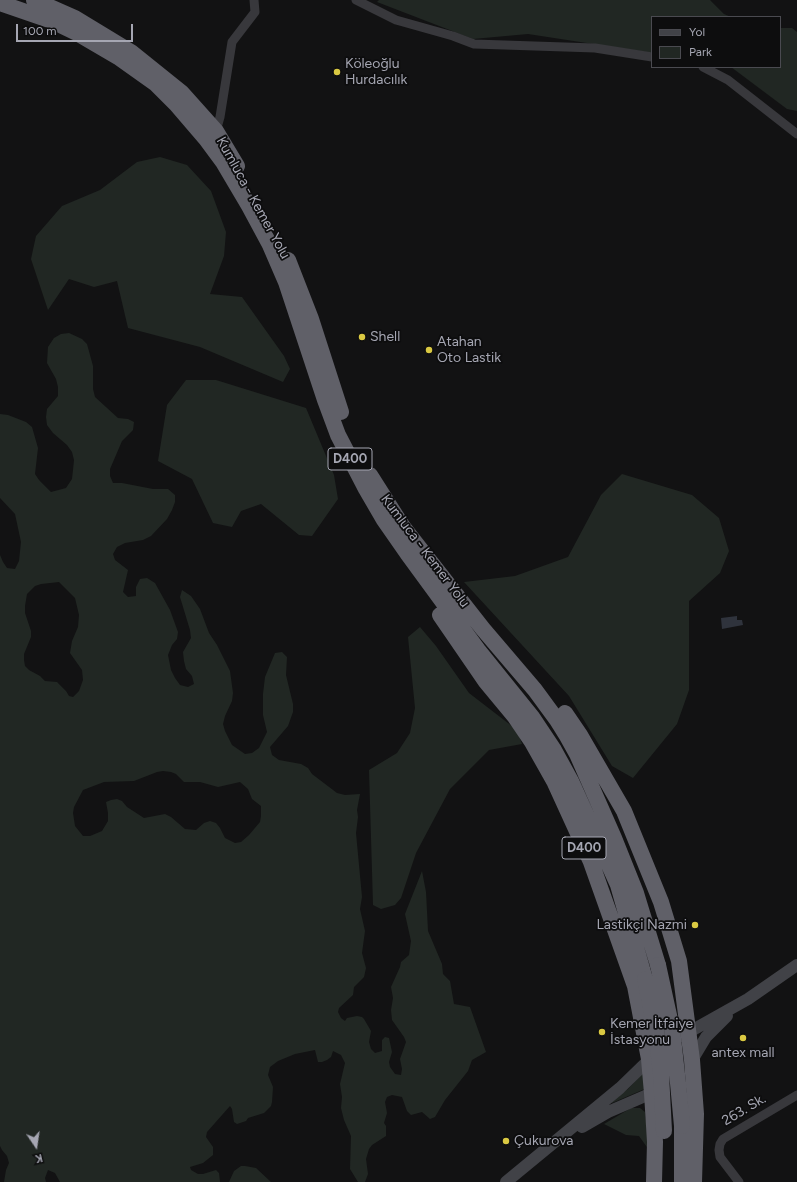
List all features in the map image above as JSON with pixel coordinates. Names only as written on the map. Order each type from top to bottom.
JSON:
[{"type":"highway","name":"Kumluca - Kemer Yolu","points":[[34,0],[75,18],[132,52],[182,93],[216,131],[280,240],[299,285],[337,401],[361,462],[403,527],[448,585],[535,690],[558,720],[568,736],[614,838],[633,886],[650,935],[658,965],[672,1029],[682,1126],[682,1182]]},
{"type":"highway","name":"Kumluca - Kemer Yolu","points":[[0,3],[52,21],[77,33],[118,57],[156,84],[206,138],[223,162],[249,206],[270,245],[286,282],[338,435],[366,489],[384,520],[478,650],[532,717],[554,750],[571,781],[618,884],[645,979],[656,1031],[661,1074],[665,1182]]},
{"type":"highway","name":"Kumluca - Kemer Yolu","points":[[408,553],[427,596],[486,682],[515,717],[532,742],[554,781],[591,862],[635,986],[649,1059],[655,1142],[654,1182]]},
{"type":"highway","points":[[448,585],[477,612],[553,698],[580,734],[624,811],[661,902],[679,961],[689,1032],[696,1114],[694,1182]]},
{"type":"main road","points":[[506,1182],[620,1088],[649,1059],[666,1045],[748,998],[797,965]]},
{"type":"main road","points":[[547,1148],[608,1112],[673,1083],[692,1060],[706,1037],[748,998]]},
{"type":"street","points":[[216,131],[220,117],[232,42],[255,12],[254,0]]},
{"type":"street","points":[[356,0],[396,20],[453,36],[474,44],[595,48],[651,56]]},
{"type":"street","points":[[705,68],[728,80],[797,134]]},
{"type":"street","name":"263. Sk.","points":[[737,1180],[720,1157],[719,1150],[723,1139],[797,1095]]},
{"type":"green space","points":[[379,0],[710,0],[724,14],[729,16],[651,16],[651,53],[528,34],[473,39],[377,2]]},
{"type":"green space","points":[[781,28],[792,28],[797,32],[797,111],[787,109],[732,68],[781,68]]},
{"type":"green space","points":[[160,157],[187,165],[211,191],[226,232],[224,256],[210,294],[242,297],[284,356],[290,369],[283,382],[200,347],[128,328],[117,281],[94,287],[69,279],[48,310],[31,259],[36,236],[62,206],[100,190],[137,162]]},
{"type":"green space","points":[[69,333],[82,339],[87,344],[93,366],[93,389],[95,397],[118,418],[128,419],[134,422],[133,430],[122,441],[110,469],[110,476],[113,483],[122,483],[153,489],[168,489],[175,495],[175,502],[167,519],[151,536],[143,540],[125,543],[117,547],[113,554],[115,560],[128,570],[123,592],[128,597],[136,596],[136,587],[140,579],[147,578],[155,583],[170,610],[178,632],[177,639],[172,645],[168,655],[171,670],[175,678],[180,685],[188,687],[194,684],[192,676],[186,669],[184,661],[183,652],[191,638],[180,597],[182,590],[191,596],[200,609],[209,633],[230,671],[233,693],[232,701],[223,724],[232,745],[245,754],[252,753],[259,748],[267,732],[263,715],[265,677],[275,653],[282,652],[287,657],[286,675],[293,704],[293,712],[288,726],[270,747],[272,755],[279,760],[301,764],[308,768],[312,774],[337,793],[345,795],[360,794],[357,810],[358,817],[356,833],[362,897],[360,909],[365,931],[362,953],[366,968],[364,977],[354,987],[353,995],[339,1008],[338,1012],[341,1018],[345,1021],[347,1018],[357,1016],[364,1019],[371,1031],[369,1042],[371,1049],[375,1053],[382,1051],[382,1040],[385,1037],[389,1038],[392,1052],[389,1062],[390,1067],[395,1074],[401,1075],[402,1069],[400,1059],[406,1042],[392,1020],[391,1010],[393,998],[391,987],[401,962],[409,955],[411,941],[405,914],[422,871],[426,892],[428,931],[442,964],[443,974],[450,981],[454,1004],[470,1007],[486,1052],[472,1060],[468,1071],[445,1100],[435,1117],[430,1119],[422,1112],[411,1115],[407,1111],[402,1097],[392,1095],[387,1097],[385,1102],[387,1113],[384,1123],[386,1126],[386,1136],[372,1145],[369,1149],[366,1159],[368,1174],[365,1182],[358,1182],[350,1169],[351,1136],[344,1120],[341,1108],[342,1097],[340,1084],[345,1063],[341,1055],[333,1051],[331,1057],[327,1060],[318,1062],[315,1050],[295,1054],[278,1061],[270,1067],[268,1075],[273,1087],[272,1102],[271,1106],[264,1113],[248,1118],[246,1121],[237,1124],[234,1122],[232,1109],[230,1106],[207,1132],[206,1137],[213,1147],[213,1155],[203,1163],[190,1167],[191,1170],[198,1174],[216,1170],[219,1173],[220,1182],[60,1182],[55,1173],[48,1170],[45,1178],[46,1182],[4,1182],[9,1163],[7,1156],[0,1146],[0,555],[7,568],[15,569],[19,561],[21,542],[15,514],[0,498],[0,414],[8,415],[26,422],[32,427],[38,448],[35,474],[51,492],[66,488],[72,479],[74,460],[72,452],[47,425],[46,417],[47,409],[58,396],[56,379],[47,363],[48,347],[54,338],[61,334]],"holes":[[[59,582],[75,598],[79,615],[78,627],[72,641],[70,653],[82,670],[83,680],[79,691],[73,697],[69,696],[57,682],[45,681],[40,676],[29,670],[25,666],[24,660],[24,654],[31,637],[31,631],[25,613],[27,594],[35,586]],[[163,771],[176,774],[184,782],[200,782],[218,787],[240,782],[248,789],[252,799],[261,806],[260,822],[241,842],[235,843],[225,838],[216,823],[210,821],[204,823],[196,830],[185,829],[165,814],[144,818],[127,807],[122,801],[117,799],[106,802],[108,821],[102,831],[90,836],[83,836],[75,826],[73,813],[74,807],[83,790],[104,782],[134,781]]]},
{"type":"green space","points":[[186,380],[216,380],[306,408],[334,475],[338,499],[312,536],[299,535],[261,504],[241,511],[232,527],[213,523],[192,479],[158,461],[167,405]]},
{"type":"green space","points":[[622,474],[692,495],[719,518],[729,551],[720,573],[689,601],[689,690],[677,724],[633,778],[612,766],[569,696],[464,582],[515,576],[568,557],[601,495]]},
{"type":"green space","points":[[420,627],[436,646],[469,693],[517,730],[522,744],[489,750],[450,789],[416,853],[401,898],[395,905],[381,909],[373,905],[369,770],[397,753],[410,733],[415,708],[408,637]]},
{"type":"green space","points":[[645,1071],[647,1088],[612,1103],[610,1102],[628,1089]]},
{"type":"green space","points":[[631,1108],[640,1108],[645,1112],[649,1150],[639,1136],[626,1135],[604,1124]]},
{"type":"green space","points":[[241,1166],[256,1168],[271,1182],[229,1182],[234,1171]]},
{"type":"shaded area","points":[[737,616],[737,620],[742,620],[743,625],[722,629],[721,618]]},
{"type":"place","name":"Köleoğlu Hurdacılık","points":[[337,72]]},
{"type":"place","name":"Shell","points":[[362,337]]},
{"type":"place","name":"Atahan Oto Lastik","points":[[429,350]]},
{"type":"place","name":"Lastikçi Nazmi","points":[[695,925]]},
{"type":"place","name":"Kemer İtfaiye İstasyonu","points":[[602,1032]]},
{"type":"place","name":"antex mall","points":[[743,1038]]},
{"type":"place","name":"Çukurova","points":[[506,1141]]}]
